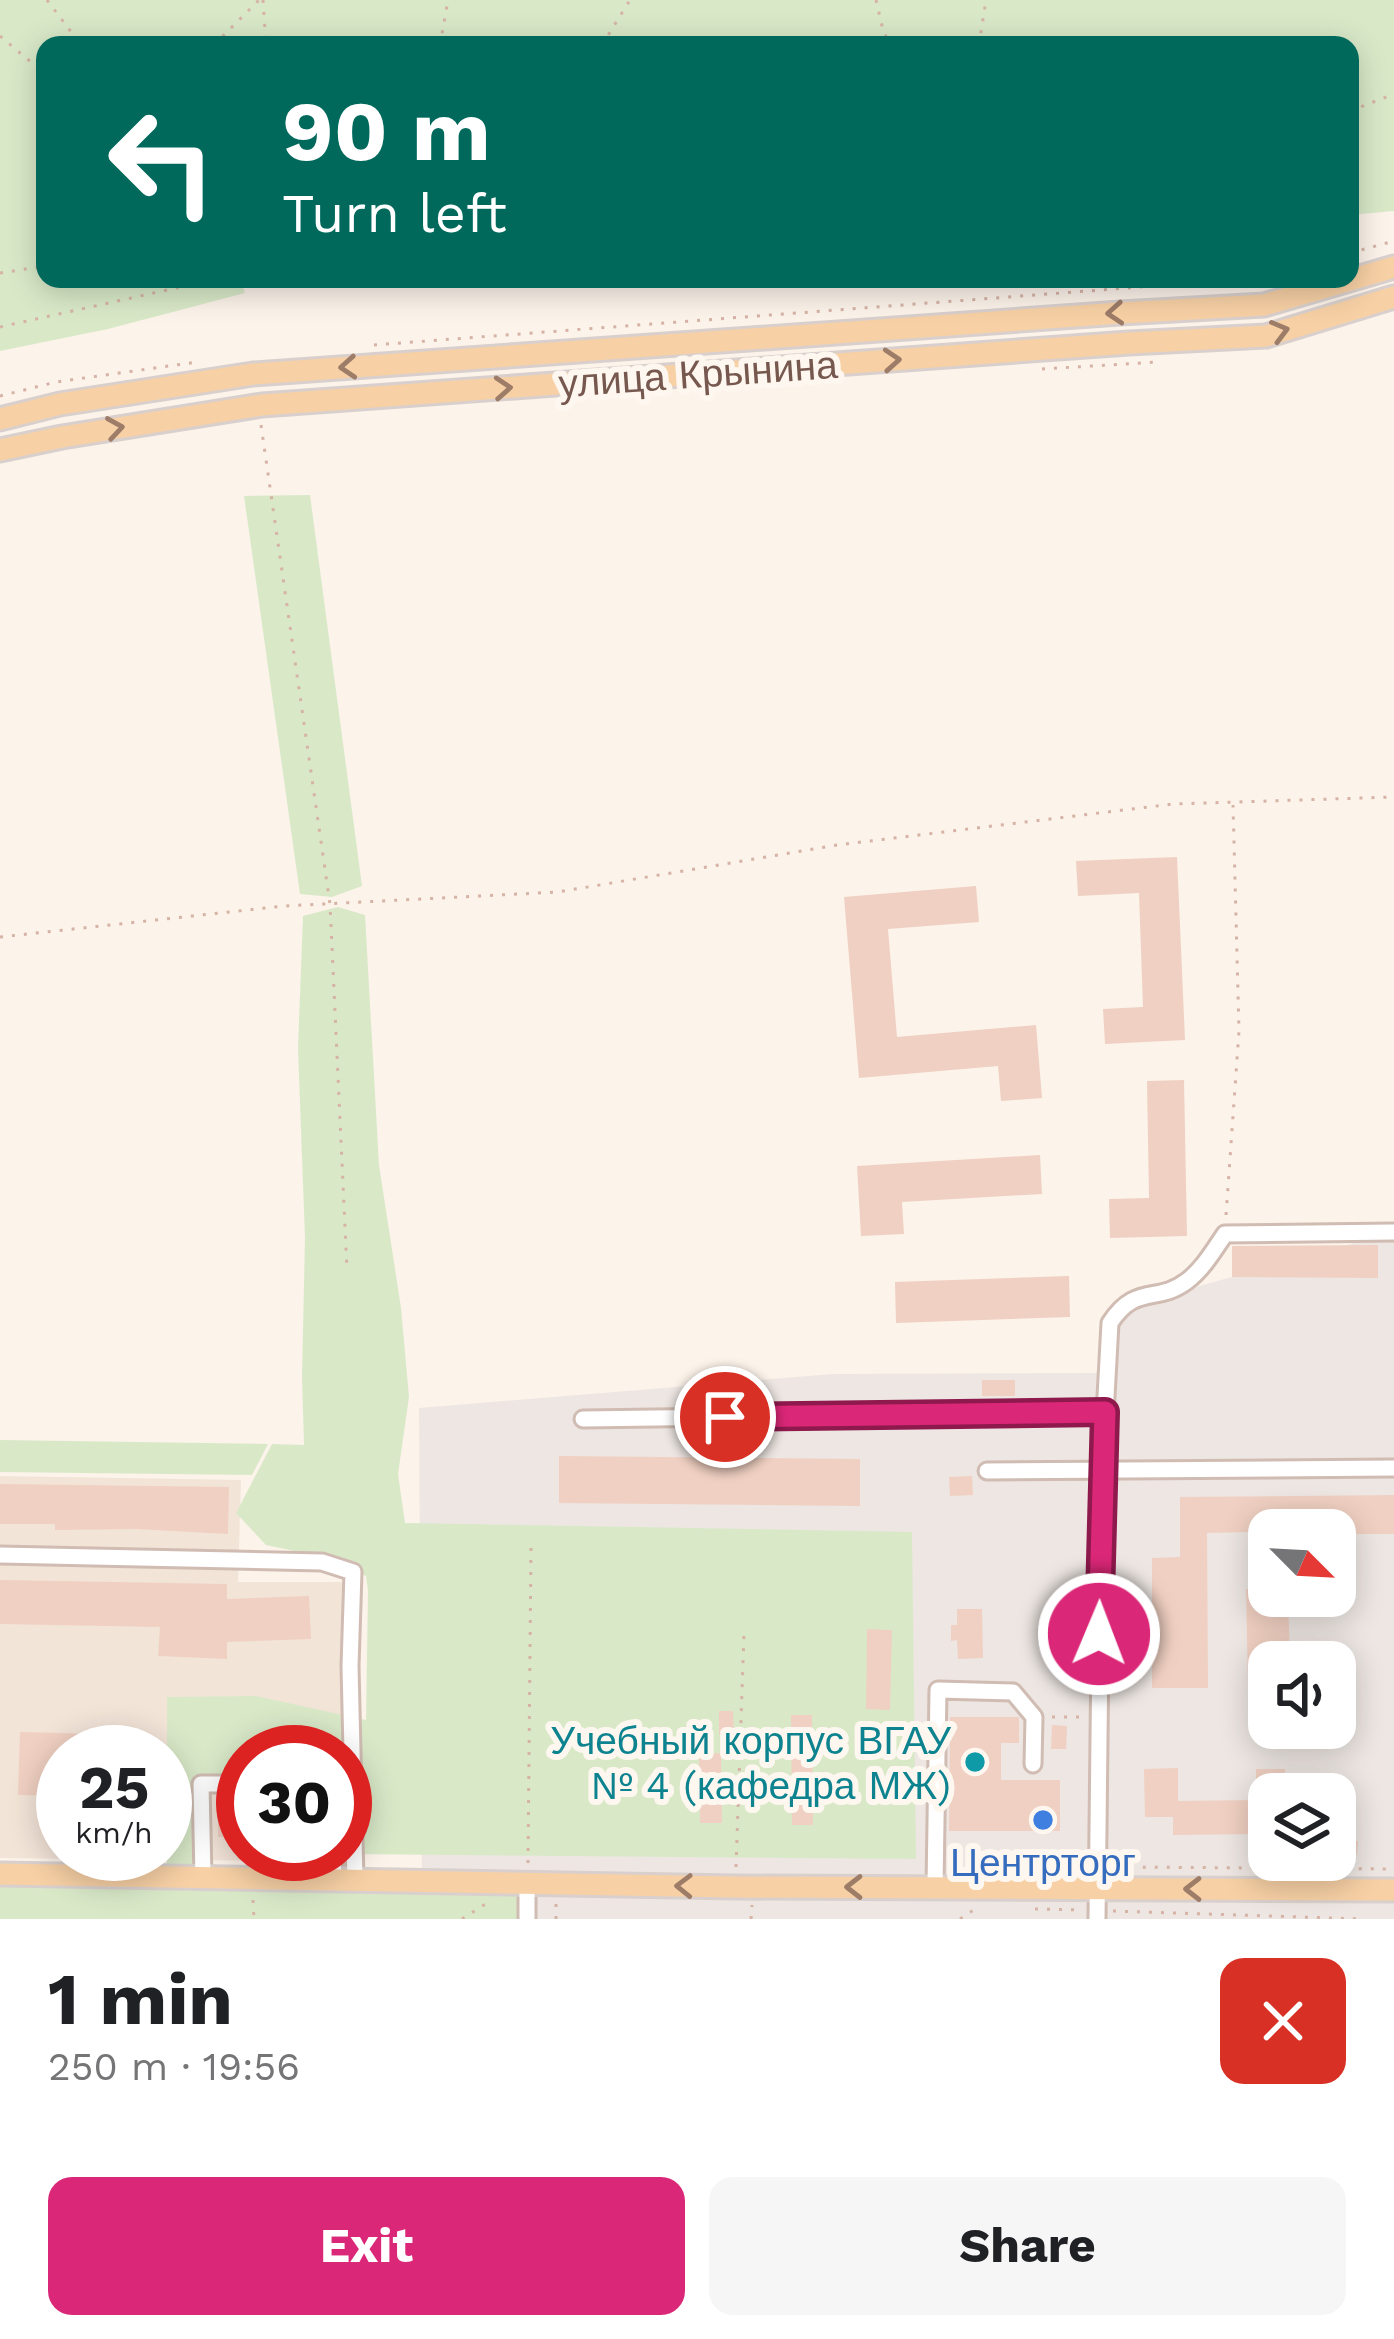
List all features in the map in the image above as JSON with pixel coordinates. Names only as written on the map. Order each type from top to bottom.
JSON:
[{"type":"main road","name":"улица Крынина","points":[[1359,277],[1394,267]]},
{"type":"main road","name":"улица Крынина","points":[[0,419],[60,404],[253,374],[1264,305],[1322,288]]},
{"type":"main road","name":"улица Крынина","points":[[0,450],[262,405],[1266,336],[1394,297]]},
{"type":"main road","points":[[0,1874],[216,1879]]},
{"type":"main road","points":[[345,1881],[743,1892],[935,1887],[1097,1906],[1394,1890]]},
{"type":"street","points":[[1097,1906],[1102,1470],[1110,1323],[1131,1300],[1186,1282],[1225,1234],[1394,1232]]},
{"type":"street","points":[[583,1419],[1105,1412]]},
{"type":"street","points":[[987,1471],[1394,1468]]},
{"type":"street","points":[[0,1555],[322,1562],[353,1572],[349,1725]]},
{"type":"street","points":[[935,1887],[938,1690],[1013,1692],[1034,1717],[1033,1763]]},
{"type":"street","points":[[203,1878],[200,1784],[216,1784]]},
{"type":"street","points":[[527,1883],[527,1919]]},
{"type":"path","points":[[46,0],[75,36]]},
{"type":"path","points":[[223,36],[261,0]]},
{"type":"path","points":[[261,0],[265,36]]},
{"type":"path","points":[[442,36],[448,0]]},
{"type":"path","points":[[608,36],[630,0]]},
{"type":"path","points":[[876,0],[886,36]]},
{"type":"path","points":[[980,36],[986,0]]},
{"type":"path","points":[[0,36],[36,66]]},
{"type":"path","points":[[1359,108],[1394,94]]},
{"type":"path","points":[[1359,251],[1394,242]]},
{"type":"path","points":[[0,273],[36,267]]},
{"type":"path","points":[[0,328],[177,288]]},
{"type":"path","points":[[260,422],[330,904],[347,1270]]},
{"type":"path","points":[[0,937],[330,904],[558,892],[837,845],[1173,804],[1394,797]]},
{"type":"path","points":[[1225,1234],[1238,1031],[1233,803]]},
{"type":"path","points":[[527,1883],[531,1546]]},
{"type":"path","points":[[744,1633],[743,1892],[751,1919]]},
{"type":"path","points":[[1034,1717],[1098,1717]]},
{"type":"path","points":[[252,1881],[254,1919]]},
{"type":"path","points":[[1036,1909],[1097,1906],[1117,1911],[1364,1919]]},
{"type":"path","points":[[960,1919],[976,1907]]},
{"type":"path","points":[[1117,1911],[1117,1919]]},
{"type":"shaded area","points":[[1394,1232],[1394,1919],[0,1919],[0,1887],[422,1887],[419,1408],[833,1374],[1102,1373],[1106,1312]]},
{"type":"shaded area","points":[[0,1476],[241,1480],[238,1582],[357,1582],[361,1725],[216,1725],[216,1860],[192,1860],[192,1725],[36,1725],[36,1858],[0,1858]]},
{"type":"green space","points":[[0,0],[1394,0],[1394,211],[1359,214],[1359,36],[36,36],[36,288],[243,288],[245,293],[0,351]]},
{"type":"green space","points":[[310,495],[362,886],[332,897],[300,894],[244,496]]},
{"type":"green space","points":[[338,907],[365,915],[379,1165],[409,1397],[398,1474],[405,1523],[912,1532],[916,1859],[372,1854],[372,1725],[216,1725],[210,1864],[192,1864],[192,1725],[167,1725],[167,1697],[256,1696],[366,1720],[366,1576],[328,1558],[266,1545],[236,1513],[272,1444],[304,1445],[305,1238],[298,1048],[303,916]]},
{"type":"green space","points":[[0,1440],[268,1444],[252,1475],[0,1472]]},
{"type":"green space","points":[[0,1880],[522,1888],[522,1919],[0,1919]]},
{"type":"building","points":[[1177,857],[1185,1040],[1105,1044],[1103,1009],[1143,1007],[1139,893],[1078,896],[1076,861]]},
{"type":"building","points":[[976,886],[979,922],[888,929],[897,1037],[1036,1025],[1042,1098],[1001,1101],[998,1066],[859,1078],[844,897]]},
{"type":"building","points":[[1184,1080],[1187,1236],[1110,1238],[1109,1199],[1149,1198],[1147,1081]]},
{"type":"building","points":[[1040,1155],[1042,1194],[902,1202],[904,1234],[861,1236],[857,1166]]},
{"type":"building","points":[[1378,1245],[1378,1278],[1232,1277],[1232,1246]]},
{"type":"building","points":[[1069,1276],[1070,1317],[896,1323],[895,1282]]},
{"type":"building","points":[[982,1380],[1015,1380],[1015,1396],[982,1396]]},
{"type":"building","points":[[559,1456],[860,1459],[860,1506],[559,1503]]},
{"type":"building","points":[[972,1476],[973,1495],[950,1496],[949,1477]]},
{"type":"building","points":[[0,1484],[229,1487],[228,1534],[0,1524]]},
{"type":"building","points":[[1394,1495],[1394,1534],[1356,1534],[1356,1509],[1248,1509],[1248,1532],[1207,1533],[1208,1688],[1152,1688],[1152,1558],[1180,1557],[1180,1497]]},
{"type":"building","points":[[0,1580],[227,1584],[227,1599],[309,1596],[311,1639],[227,1642],[227,1659],[158,1656],[160,1627],[0,1624]]},
{"type":"building","points":[[1246,1589],[1248,1617],[1289,1617],[1289,1641],[1248,1641],[1248,1686]]},
{"type":"building","points":[[1048,1604],[1064,1604],[1064,1632],[1047,1632]]},
{"type":"building","points":[[957,1609],[982,1609],[983,1658],[958,1659],[957,1640],[951,1641]]},
{"type":"building","points":[[867,1629],[892,1630],[890,1710],[866,1709]]},
{"type":"building","points":[[719,1711],[733,1711],[734,1734],[719,1735]]},
{"type":"building","points":[[791,1715],[812,1715],[813,1825],[792,1825]]},
{"type":"building","name":"Учебный корпус ВГАУ № 4 (кафедра МЖ)","points":[[950,1717],[1019,1717],[1019,1743],[1001,1743],[1001,1780],[1060,1780],[1060,1831],[949,1831]]},
{"type":"building","points":[[1052,1725],[1067,1726],[1066,1749],[1051,1749]]},
{"type":"building","points":[[20,1732],[36,1732],[36,1795],[18,1795]]},
{"type":"building","points":[[721,1753],[722,1823],[700,1823],[699,1754]]},
{"type":"building","points":[[1178,1768],[1178,1801],[1248,1800],[1248,1834],[1173,1835],[1173,1817],[1145,1817],[1144,1769]]},
{"type":"building","points":[[1256,1769],[1285,1769],[1285,1773],[1256,1773]]},
{"type":"place","name":"Учебный корпус ВГАУ № 4 (кафедра МЖ)","points":[[975,1762]]},
{"type":"place","name":"Центрторг","points":[[1043,1820]]},
{"type":"route","points":[[725,1417],[1105,1412],[1099,1634]]}]
